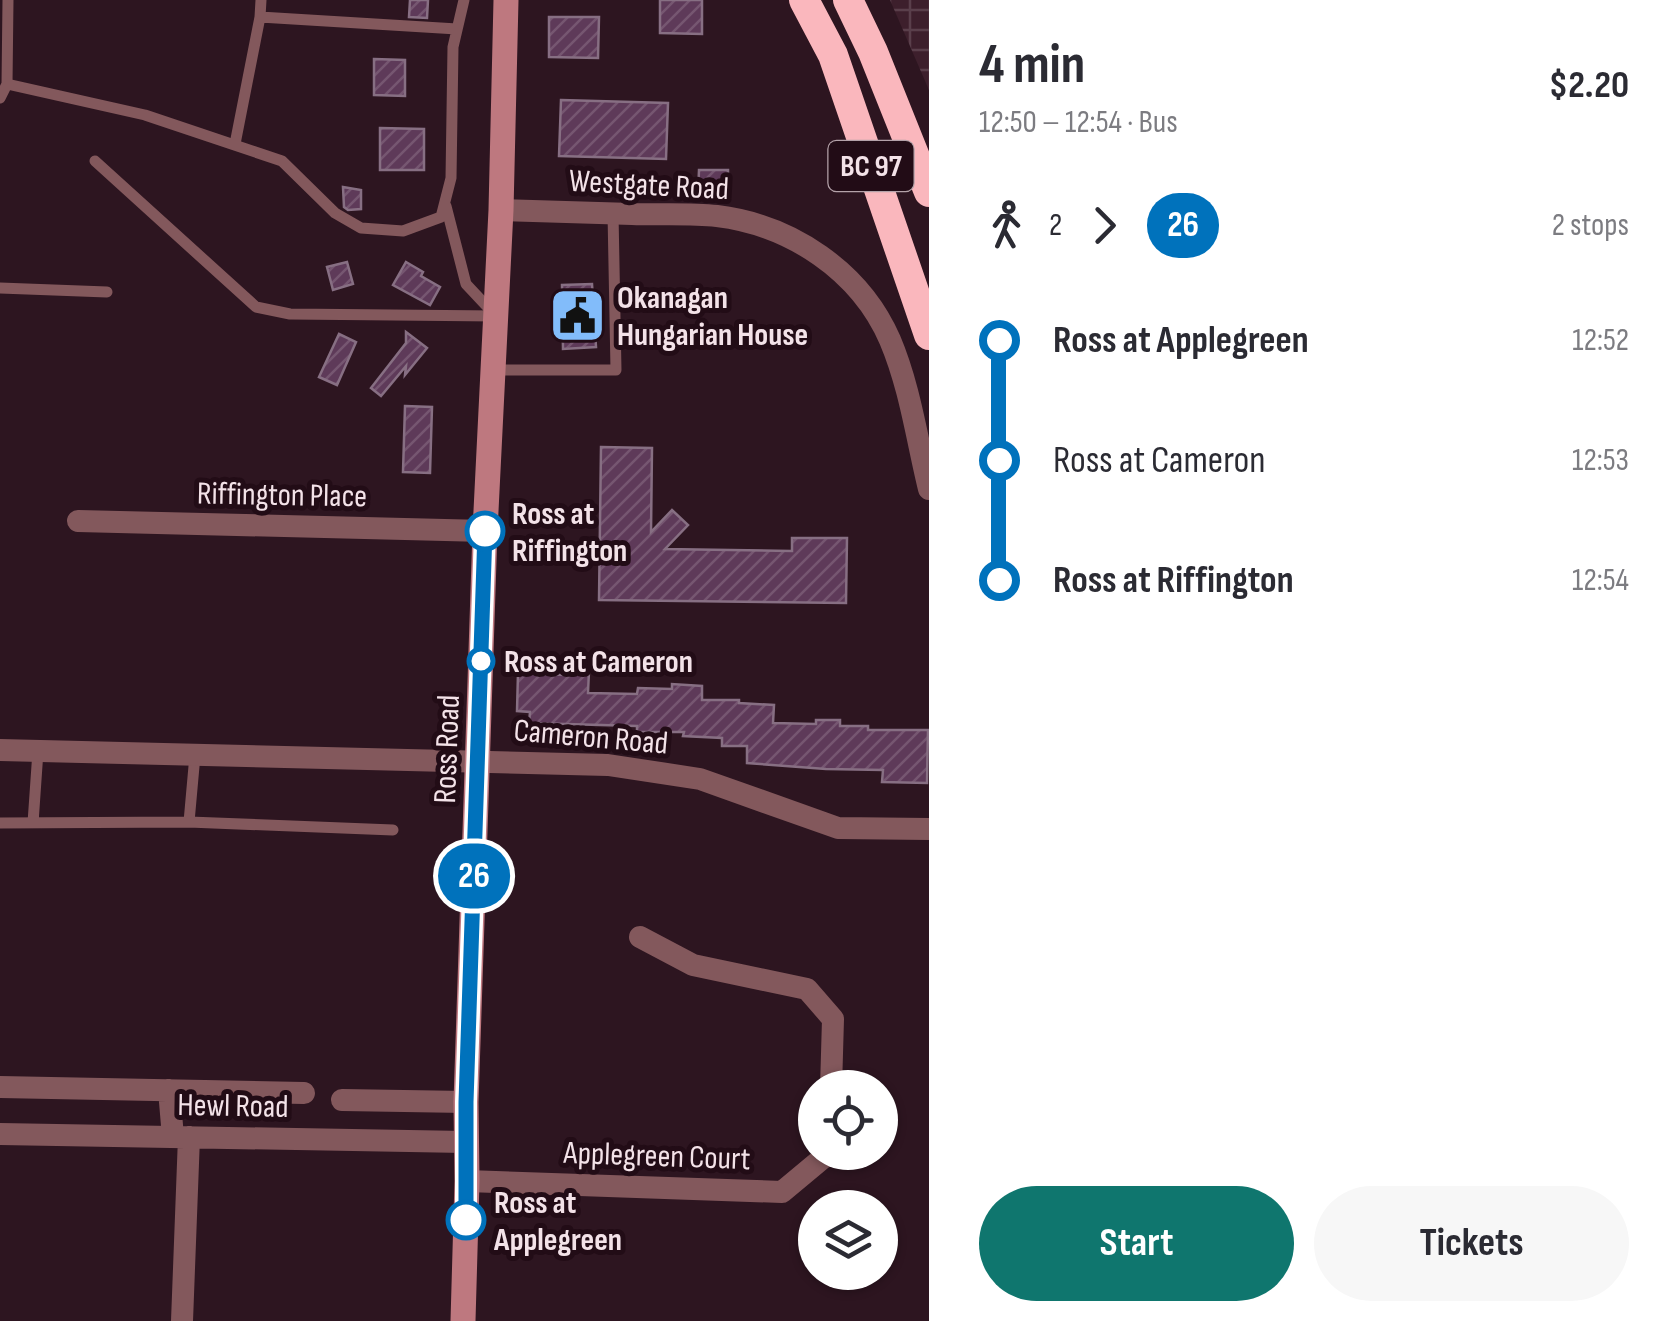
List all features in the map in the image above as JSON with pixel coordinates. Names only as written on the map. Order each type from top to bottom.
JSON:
[{"type":"highway","name":"BC 97","points":[[804,0],[832,55],[929,335]]},
{"type":"highway","name":"BC 97","points":[[848,0],[929,192]]},
{"type":"street","name":"Ross Road","points":[[463,1321],[466,1102],[485,531],[502,210],[506,0]]},
{"type":"street","name":"Westgate Road","points":[[502,210],[715,216],[755,224],[818,254],[842,273],[869,304],[888,337],[901,370],[929,489]]},
{"type":"street","name":"Riffington Place","points":[[78,521],[485,531]]},
{"type":"street","name":"Cameron Road","points":[[0,750],[608,764],[700,779],[838,828],[929,829]]},
{"type":"street","points":[[640,937],[693,964],[807,989],[832,1018],[831,1070]]},
{"type":"street","name":"Hewl Road","points":[[0,1087],[304,1093]]},
{"type":"street","points":[[169,1090],[181,1137],[182,1321]]},
{"type":"street","points":[[342,1100],[466,1102]]},
{"type":"street","name":"Hewl Road","points":[[0,1134],[465,1142]]},
{"type":"street","name":"Applegreen Court","points":[[467,1181],[782,1192],[808,1170]]},
{"type":"lane","points":[[0,98],[7,84],[8,0]]},
{"type":"lane","points":[[234,144],[261,0]]},
{"type":"lane","points":[[7,84],[145,116],[282,161],[335,212],[360,228],[403,230],[441,217],[445,202],[451,178],[452,46],[464,0]]},
{"type":"lane","points":[[260,17],[457,29]]},
{"type":"lane","points":[[95,160],[256,307],[290,314],[496,316]]},
{"type":"lane","points":[[445,202],[466,284],[496,316]]},
{"type":"lane","points":[[493,370],[616,370],[614,213]]},
{"type":"lane","points":[[0,288],[107,292]]},
{"type":"lane","points":[[33,822],[38,751]]},
{"type":"lane","points":[[189,822],[194,755]]},
{"type":"lane","points":[[0,822],[189,822],[393,830]]},
{"type":"shaded area","points":[[890,0],[929,0],[929,90]]},
{"type":"building","points":[[410,0],[428,0],[427,18],[409,17]]},
{"type":"building","points":[[660,0],[702,0],[702,34],[660,33]]},
{"type":"building","points":[[549,17],[599,17],[598,58],[549,57]]},
{"type":"building","points":[[374,59],[405,60],[405,96],[374,95]]},
{"type":"building","points":[[561,100],[668,103],[666,159],[559,156]]},
{"type":"building","points":[[380,128],[424,129],[424,170],[380,170]]},
{"type":"building","points":[[699,170],[728,170],[728,194],[698,194]]},
{"type":"building","points":[[343,187],[361,190],[361,209],[344,207]]},
{"type":"building","points":[[347,262],[353,284],[333,290],[327,267]]},
{"type":"building","points":[[406,262],[440,287],[430,305],[393,285]]},
{"type":"building","name":"Okanagan Hungarian House","points":[[592,284],[596,347],[563,349],[562,285]]},
{"type":"building","points":[[406,332],[427,348],[381,396],[371,388],[406,343]]},
{"type":"building","points":[[339,334],[356,342],[337,385],[319,377]]},
{"type":"building","points":[[405,406],[432,407],[430,473],[403,472]]},
{"type":"building","points":[[601,447],[652,448],[651,532],[672,510],[688,525],[665,549],[792,551],[792,538],[847,538],[846,603],[599,600]]},
{"type":"building","points":[[565,669],[589,671],[588,693],[637,694],[638,688],[702,686],[702,700],[774,705],[773,723],[840,720],[840,726],[868,726],[868,730],[928,730],[927,783],[882,782],[883,770],[747,763],[747,746],[722,746],[722,738],[683,736],[684,732],[637,732],[637,726],[529,723],[530,712],[517,711],[518,673],[565,675]]},
{"type":"bus line","name":"26","points":[[466,1220],[466,1102],[485,531]]},
{"type":"place","name":"Okanagan Hungarian House","points":[[578,315]]},
{"type":"place","name":"Ross at Riffington","points":[[485,531]]},
{"type":"place","name":"Ross at Cameron","points":[[481,661]]},
{"type":"place","name":"Ross at Applegreen","points":[[466,1220]]}]
